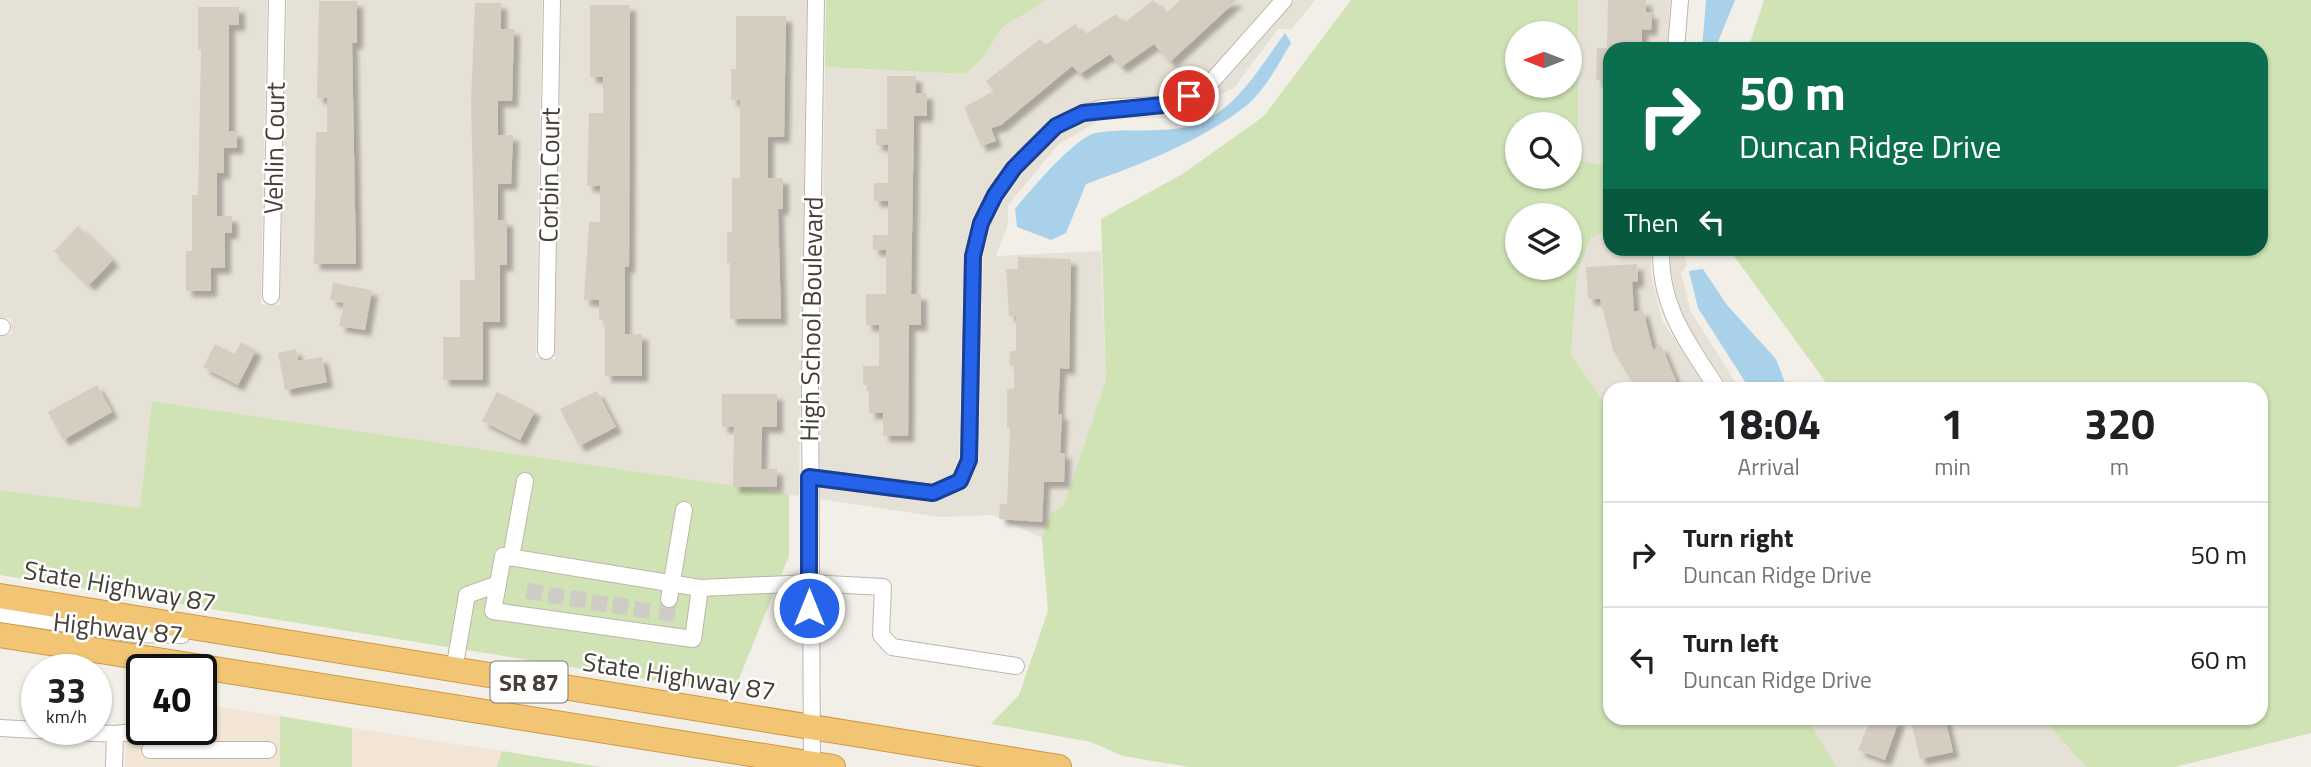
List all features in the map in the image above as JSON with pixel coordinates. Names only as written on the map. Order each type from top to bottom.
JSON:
[{"type":"highway","name":"State Highway 87","points":[[0,596],[1059,767]]},
{"type":"highway","name":"SR 87","points":[[0,635],[126,660]]},
{"type":"highway","name":"SR 87","points":[[217,674],[822,765]]},
{"type":"street","name":"Vehlin Court","points":[[271,296],[277,0]]},
{"type":"street","name":"Corbin Court","points":[[546,351],[552,0]]},
{"type":"street","name":"High School Boulevard","points":[[816,0],[809,583],[810,684],[814,727],[822,765]]},
{"type":"street","points":[[809,477],[933,493],[960,481],[969,460],[973,256],[981,223],[995,195],[1014,168],[1056,126],[1083,113],[1103,108],[1173,104],[1206,88],[1284,0]]},
{"type":"street","points":[[1677,42],[1680,0]]},
{"type":"street","points":[[1661,256],[1660,272],[1671,316],[1713,382]]},
{"type":"street","points":[[511,558],[525,481]]},
{"type":"street","points":[[670,591],[684,510]]},
{"type":"street","points":[[700,588],[694,639],[665,628],[532,608],[493,611],[503,556],[540,562],[560,573],[670,591],[700,588],[809,583],[883,587],[881,635],[892,647],[1016,666]]},
{"type":"street","points":[[537,579],[540,562]]},
{"type":"street","points":[[454,670],[467,595],[498,583]]},
{"type":"street","name":"Highway 87","points":[[0,614],[135,634],[237,636]]},
{"type":"street","points":[[0,728],[21,729]]},
{"type":"street","points":[[112,734],[126,732]]},
{"type":"street","points":[[114,767],[115,734]]},
{"type":"street","points":[[148,745],[158,767]]},
{"type":"street","points":[[150,750],[268,750]]},
{"type":"shaded area","points":[[0,0],[267,0],[261,304],[280,305],[287,0],[542,0],[536,358],[555,359],[561,0],[807,0],[799,496],[153,401],[140,508],[0,490],[0,335],[12,334],[11,318],[0,318]]},
{"type":"shaded area","points":[[1047,0],[1272,0],[1200,81],[1170,96],[1081,104],[1052,119],[1007,162],[971,221],[964,256],[959,458],[953,475],[931,485],[819,470],[825,67],[965,74],[982,59],[1003,27]]},
{"type":"shaded area","points":[[1295,0],[1315,0],[1292,29],[1278,29],[1234,88],[1164,118],[1103,118],[1058,145],[1008,205],[1008,224],[996,256],[1101,251],[1106,380],[1064,505],[1051,513],[1042,538],[993,515],[940,517],[819,499],[819,487],[931,502],[969,484],[979,460],[983,257],[990,226],[1004,199],[1022,173],[1063,133],[1087,121],[1105,117],[1173,112],[1214,93]]},
{"type":"shaded area","points":[[1578,0],[1670,0],[1667,42],[1603,42],[1603,165],[1582,161],[1582,112],[1578,112],[1578,98],[1582,98],[1582,21],[1578,21]]},
{"type":"shaded area","points":[[1603,232],[1603,256],[1651,256],[1651,274],[1662,320],[1702,382],[1603,382],[1603,401],[1571,355],[1576,280],[1582,280],[1582,260],[1591,238]]},
{"type":"shaded area","points":[[1671,256],[1684,256],[1687,265],[1681,273],[1691,312],[1735,382],[1724,382],[1680,313],[1670,271]]},
{"type":"shaded area","points":[[217,706],[280,716],[280,767],[125,767],[126,730],[126,745],[217,745]]},
{"type":"shaded area","points":[[1811,725],[2048,725],[2086,767],[1837,767]]},
{"type":"shaded area","points":[[352,728],[502,751],[497,767],[352,767]]},
{"type":"green space","points":[[826,0],[1047,0],[1003,27],[982,59],[965,74],[825,67]]},
{"type":"green space","points":[[1351,0],[1578,0],[1578,21],[1505,21],[1505,98],[1578,98],[1578,112],[1505,112],[1505,189],[1582,189],[1582,161],[1603,165],[1603,232],[1591,238],[1582,260],[1582,203],[1505,203],[1505,280],[1576,280],[1571,355],[1603,401],[1603,725],[1811,725],[1837,767],[1189,767],[1123,756],[1091,742],[991,724],[1019,695],[1048,611],[1042,538],[1051,513],[1064,505],[1106,380],[1101,219],[1184,173],[1264,116]]},
{"type":"green space","points":[[1764,0],[2311,0],[2311,733],[2175,767],[2086,767],[2048,725],[2268,725],[2268,382],[1826,382],[1734,256],[2268,256],[2268,42],[1750,42]]},
{"type":"green space","points":[[152,401],[789,494],[789,556],[733,693],[0,575],[0,490],[140,508]]},
{"type":"green space","points":[[280,716],[352,728],[352,767],[280,767]]},
{"type":"green space","points":[[502,751],[601,767],[497,767]]},
{"type":"water","points":[[1706,0],[1735,0],[1718,42],[1703,42]]},
{"type":"water","points":[[1285,33],[1291,43],[1271,76],[1254,99],[1230,118],[1170,151],[1086,184],[1066,233],[1051,240],[1017,227],[1015,209],[1076,144],[1096,133],[1172,129],[1197,124],[1211,117],[1247,85]]},
{"type":"water","points":[[1703,269],[1727,305],[1776,359],[1785,382],[1745,382],[1698,308],[1689,271]]},
{"type":"building","points":[[1153,0],[1166,13],[1180,0],[1237,0],[1170,62],[1154,44],[1121,67],[1110,54],[1080,74],[1072,66],[1001,125],[991,128],[996,141],[981,146],[964,107],[994,91],[986,81],[1040,39],[1045,45],[1075,24],[1084,35],[1116,14],[1124,23]]},
{"type":"building","points":[[1608,0],[1646,0],[1646,12],[1652,13],[1651,30],[1642,29],[1642,42],[1607,42]]},
{"type":"building","points":[[319,1],[357,1],[357,43],[352,43],[356,264],[314,264],[316,132],[327,132],[327,98],[317,98]]},
{"type":"building","points":[[475,3],[501,3],[501,29],[514,29],[512,101],[498,101],[498,135],[513,135],[511,184],[498,184],[498,220],[507,220],[507,265],[500,265],[500,322],[483,322],[483,380],[443,380],[443,337],[460,337],[460,280],[475,280],[471,101]]},
{"type":"building","points":[[590,5],[630,5],[629,267],[625,267],[625,334],[642,334],[642,376],[605,376],[605,320],[599,320],[599,300],[584,300],[589,222],[600,222],[600,186],[587,186],[589,113],[603,113],[603,77],[590,77]]},
{"type":"building","points":[[198,7],[239,7],[239,25],[229,25],[229,131],[237,131],[237,148],[224,148],[224,173],[217,173],[217,216],[232,216],[232,233],[225,233],[225,268],[211,268],[211,291],[186,291],[186,251],[192,251],[192,195],[198,195],[201,50],[198,50]]},
{"type":"building","points":[[736,16],[786,16],[784,137],[768,137],[768,178],[783,178],[783,209],[778,209],[781,319],[730,319],[727,232],[732,232],[732,178],[740,178],[740,100],[731,100],[731,69],[736,69]]},
{"type":"building","points":[[1597,48],[1603,48],[1603,80],[1596,80]]},
{"type":"building","points":[[887,76],[916,76],[916,93],[927,93],[927,116],[914,116],[911,294],[921,294],[921,325],[909,325],[908,436],[883,436],[883,413],[869,413],[869,385],[863,385],[863,366],[879,366],[879,325],[866,325],[866,294],[886,294],[886,250],[873,250],[873,235],[888,235],[888,201],[874,201],[874,183],[888,183],[888,145],[876,145],[876,129],[887,129]]},
{"type":"building","points":[[78,226],[113,260],[89,285],[54,251]]},
{"type":"building","points":[[1018,257],[1071,259],[1069,369],[1060,368],[1058,414],[1062,414],[1060,453],[1065,453],[1064,482],[1044,482],[1042,522],[999,519],[1000,504],[1007,504],[1010,428],[1007,428],[1007,390],[1014,388],[1014,366],[1009,365],[1010,351],[1016,351],[1016,316],[1009,316],[1006,269],[1018,269]]},
{"type":"building","points":[[1637,264],[1638,281],[1632,282],[1634,312],[1643,310],[1653,350],[1661,345],[1676,382],[1632,382],[1613,350],[1600,299],[1588,299],[1586,267]]},
{"type":"building","points":[[333,283],[372,290],[365,330],[339,326],[344,303],[330,300]]},
{"type":"building","points":[[241,342],[256,350],[238,385],[203,367],[215,344],[235,354]]},
{"type":"building","points":[[296,349],[298,361],[322,357],[327,382],[285,390],[278,353]]},
{"type":"building","points":[[97,385],[112,412],[63,440],[48,412]]},
{"type":"building","points":[[597,391],[616,427],[579,446],[560,409]]},
{"type":"building","points":[[497,392],[535,411],[520,440],[482,421]]},
{"type":"building","points":[[722,394],[777,394],[777,427],[762,427],[761,469],[777,469],[777,487],[733,487],[734,427],[722,427]]},
{"type":"building","points":[[1868,725],[1897,725],[1885,760],[1858,750]]},
{"type":"building","points":[[1912,725],[1947,725],[1953,752],[1920,759]]},
{"type":"tunnel","points":[[533,600],[537,579]]},
{"type":"tunnel","points":[[555,604],[558,581]]},
{"type":"tunnel","points":[[577,607],[580,585]]},
{"type":"tunnel","points":[[598,611],[602,588]]},
{"type":"tunnel","points":[[619,614],[623,591]]},
{"type":"tunnel","points":[[641,618],[644,595]]},
{"type":"tunnel","points":[[666,621],[669,599]]},
{"type":"route","points":[[809,608],[809,477],[933,493],[960,481],[969,460],[973,256],[981,223],[995,195],[1014,168],[1056,126],[1083,113],[1103,108],[1173,104],[1189,96]]}]
